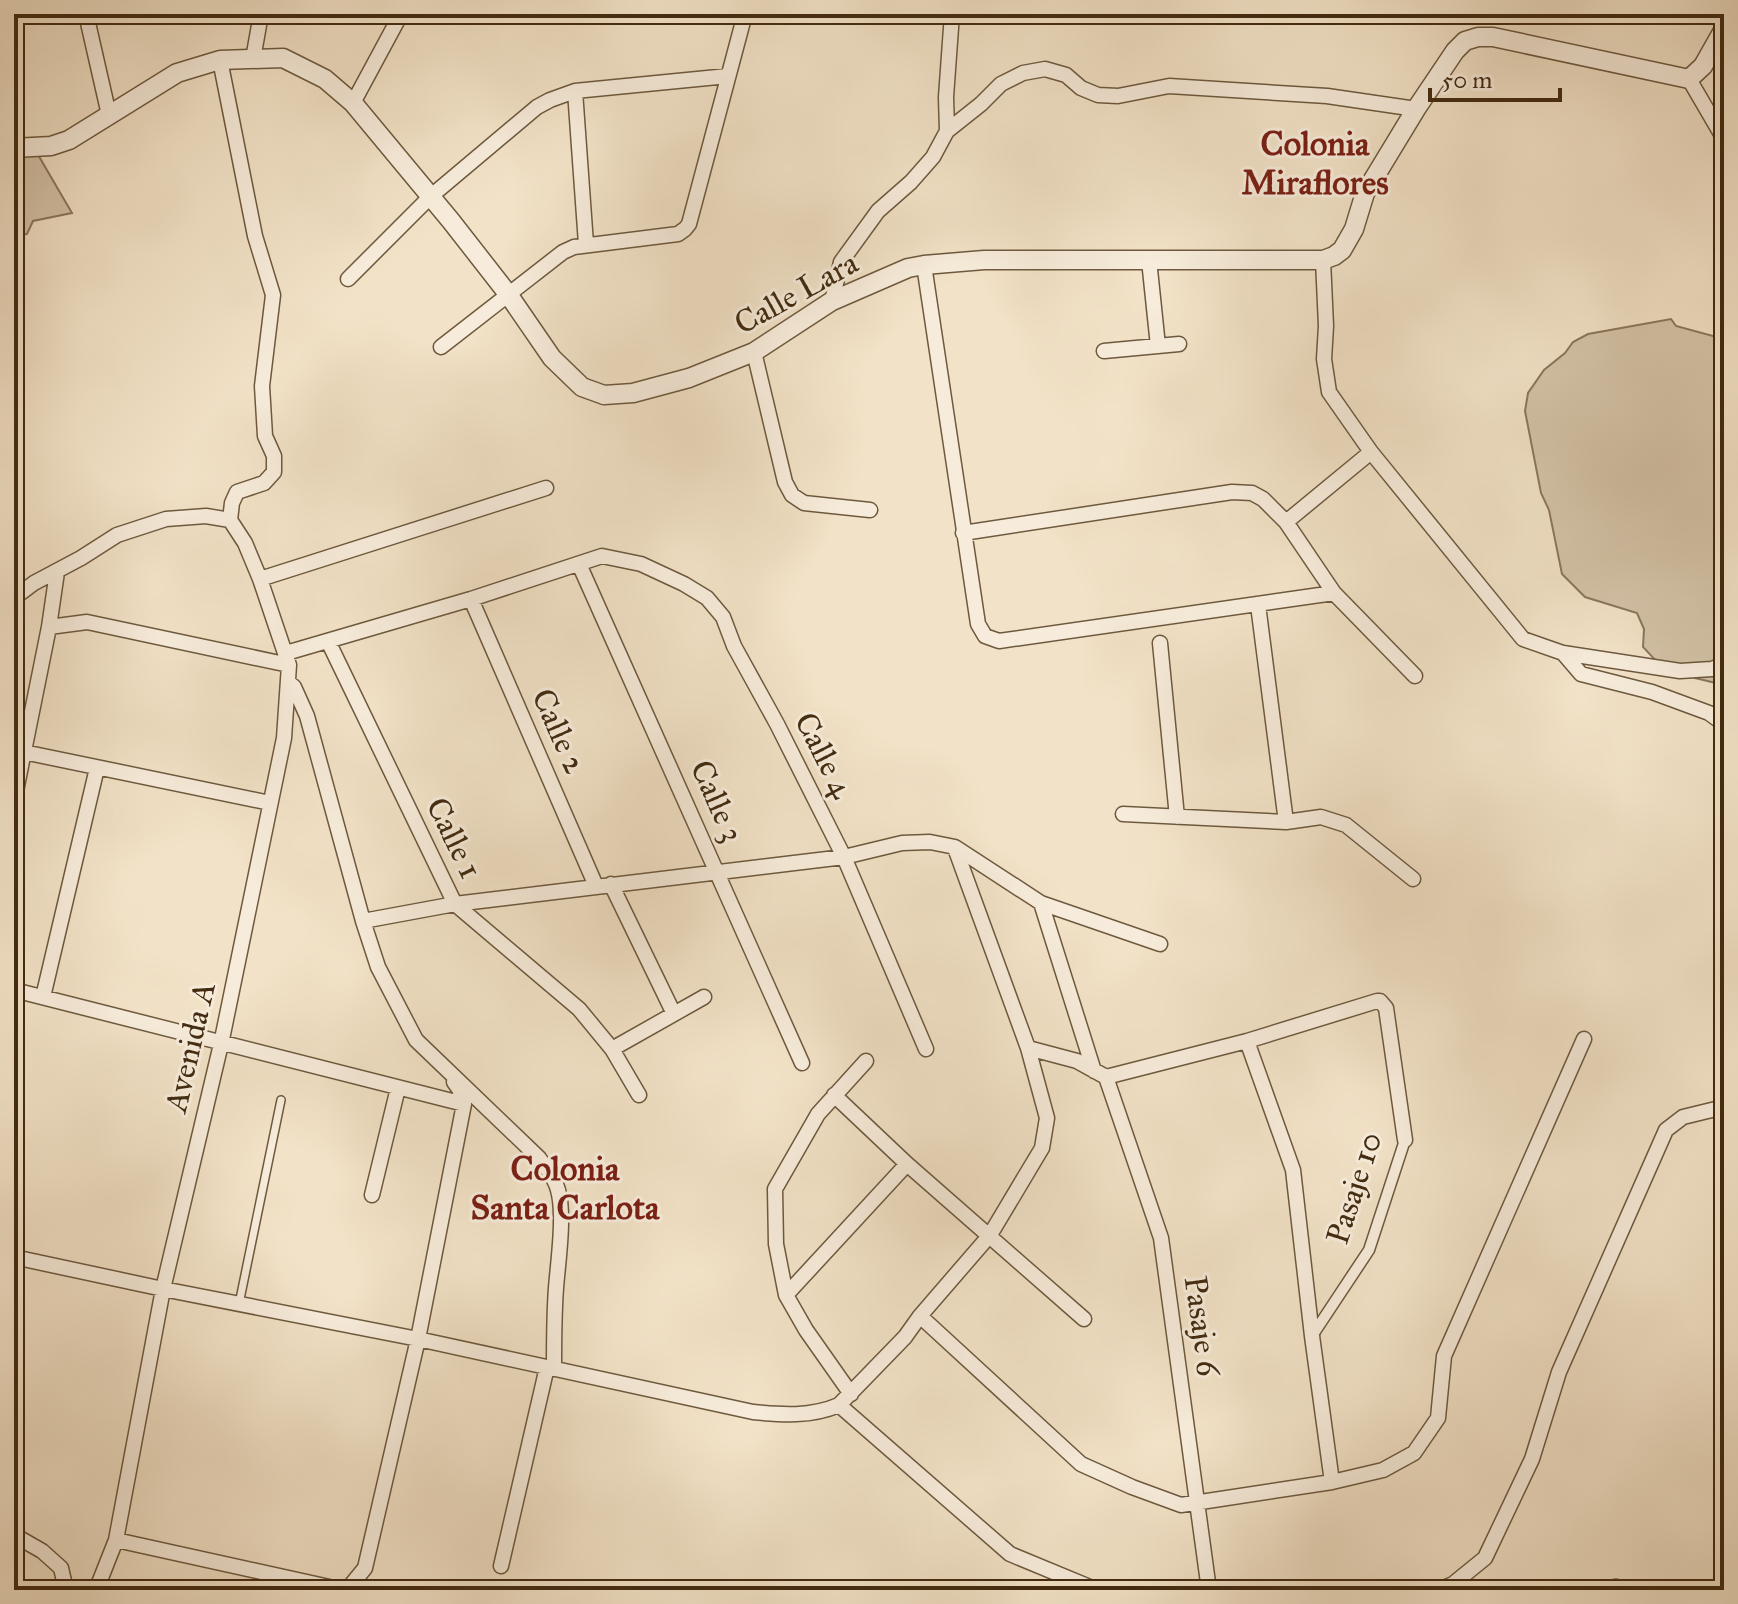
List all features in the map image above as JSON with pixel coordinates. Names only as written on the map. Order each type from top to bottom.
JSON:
[{"type":"street","points":[[86,14],[109,115]]},
{"type":"street","points":[[253,59],[261,14]]},
{"type":"street","points":[[353,103],[401,14]]},
{"type":"street","points":[[441,347],[563,252],[586,244],[678,234],[685,229],[689,224],[745,14]]},
{"type":"street","points":[[947,131],[946,97],[952,14]]},
{"type":"street","points":[[1689,79],[1703,66],[1724,29]]},
{"type":"street","points":[[1724,139],[1689,79],[1493,37],[1478,37],[1465,41],[1455,51],[1365,193],[1354,229],[1342,250],[1323,260],[1324,359],[1329,392],[1371,452],[1523,639],[1563,653],[1680,671],[1712,669],[1724,664]]},
{"type":"street","name":"Calle Lara","points":[[14,148],[51,146],[69,140],[177,73],[220,60],[283,58],[325,79],[353,103],[508,294],[552,358],[582,387],[604,395],[633,393],[689,378],[754,352],[832,301],[908,268],[984,260],[1323,260]]},
{"type":"street","points":[[14,598],[117,535],[166,519],[206,516],[230,520],[237,492],[264,483],[274,472],[274,456],[265,436],[262,386],[273,295],[255,236],[220,60]]},
{"type":"street","points":[[832,301],[841,262],[878,211],[911,182],[933,157],[947,131],[1001,84],[1023,73],[1045,69],[1066,75],[1081,88],[1098,95],[1118,96],[1169,86],[1327,96],[1416,109]]},
{"type":"street","points":[[348,279],[430,197],[537,107],[550,100],[575,91],[728,76]]},
{"type":"street","points":[[575,91],[586,244]]},
{"type":"street","points":[[1149,260],[1158,346]]},
{"type":"street","points":[[924,265],[963,533],[978,624],[985,636],[999,641],[1334,593]]},
{"type":"street","points":[[1104,351],[1179,344]]},
{"type":"street","points":[[754,352],[785,482],[792,495],[804,503],[870,510]]},
{"type":"street","points":[[1286,522],[1371,452]]},
{"type":"street","points":[[260,579],[546,488]]},
{"type":"street","points":[[963,533],[1232,492],[1252,493],[1263,499],[1286,522],[1334,593],[1415,676]]},
{"type":"street","name":"Avenida A","points":[[94,1590],[116,1540],[163,1289],[221,1044],[284,738],[287,659],[260,579],[245,543],[230,520]]},
{"type":"street","name":"Calle 4","points":[[579,564],[602,556],[641,564],[707,598],[723,617],[734,646],[844,857],[926,1049]]},
{"type":"street","points":[[49,627],[87,622],[287,659],[328,641],[579,564]]},
{"type":"street","name":"Calle 3","points":[[579,564],[802,1063]]},
{"type":"street","points":[[14,801],[19,752],[49,627],[57,572]]},
{"type":"street","name":"Calle 2","points":[[471,599],[604,885],[674,1014]]},
{"type":"street","points":[[1258,605],[1286,822]]},
{"type":"street","name":"Calle 1","points":[[328,641],[455,904],[579,1009],[612,1049],[639,1095]]},
{"type":"street","points":[[1160,643],[1177,817]]},
{"type":"street","points":[[1563,653],[1581,674],[1652,692],[1709,713],[1724,724]]},
{"type":"street","points":[[288,682],[294,687],[307,716],[378,967],[416,1040],[539,1158],[558,1189],[560,1230],[550,1368],[501,1566]]},
{"type":"street","points":[[19,752],[270,803]]},
{"type":"street","points":[[43,997],[97,768]]},
{"type":"street","points":[[1123,814],[1286,822],[1321,817],[1346,825],[1413,879]]},
{"type":"street","points":[[363,921],[455,904],[844,857],[902,843],[930,842],[955,847],[1041,903],[1160,944]]},
{"type":"street","points":[[14,1257],[764,1413],[785,1416],[839,1405],[905,1337],[990,1235],[1042,1148],[1047,1118],[1028,1048],[955,847]]},
{"type":"street","name":"Pasaje 6","points":[[1041,903],[1161,1238],[1209,1590]]},
{"type":"street","points":[[14,990],[464,1104]]},
{"type":"street","points":[[612,1049],[704,997]]},
{"type":"street","name":"Pasaje 10","points":[[1247,1041],[1377,1001],[1386,1008],[1405,1140],[1369,1250],[1312,1336]]},
{"type":"street","points":[[920,1316],[1081,1464],[1181,1505],[1332,1482],[1383,1470],[1414,1453],[1438,1418],[1444,1356],[1584,1039]]},
{"type":"street","points":[[1028,1048],[1077,1061],[1100,1074],[1247,1041],[1293,1170],[1332,1482]]},
{"type":"street","points":[[851,1394],[806,1330],[786,1295],[776,1244],[775,1189],[818,1114],[866,1061]]},
{"type":"street","points":[[116,1540],[345,1590],[365,1568],[418,1339],[464,1104],[447,1070]]},
{"type":"street","points":[[372,1195],[398,1088]]},
{"type":"street","points":[[834,1095],[907,1164],[1084,1319]]},
{"type":"street","points":[[1439,1590],[1453,1584],[1485,1558],[1532,1459],[1559,1372],[1666,1130],[1683,1117],[1724,1107]]},
{"type":"street","points":[[786,1295],[907,1164]]},
{"type":"street","points":[[839,1405],[1010,1554],[1097,1590]]},
{"type":"street","points":[[14,1535],[42,1551],[61,1568],[66,1590]]},
{"type":"lane","points":[[239,1304],[281,1100]]},
{"type":"shaded area","points":[[14,152],[37,153],[72,213],[33,221],[27,234],[14,237]]},
{"type":"shaded area","points":[[1671,319],[1676,326],[1724,339],[1724,685],[1695,678],[1657,662],[1643,647],[1644,629],[1637,613],[1585,597],[1562,574],[1549,510],[1541,493],[1525,411],[1528,393],[1544,370],[1573,342],[1588,334]]},
{"type":"shaded area","points":[[1616,1579],[1654,1590],[1564,1590]]},
{"type":"district","name":"Colonia Miraflores","points":[[1315,162]]},
{"type":"district","name":"Colonia Santa Carlota","points":[[565,1188]]}]
